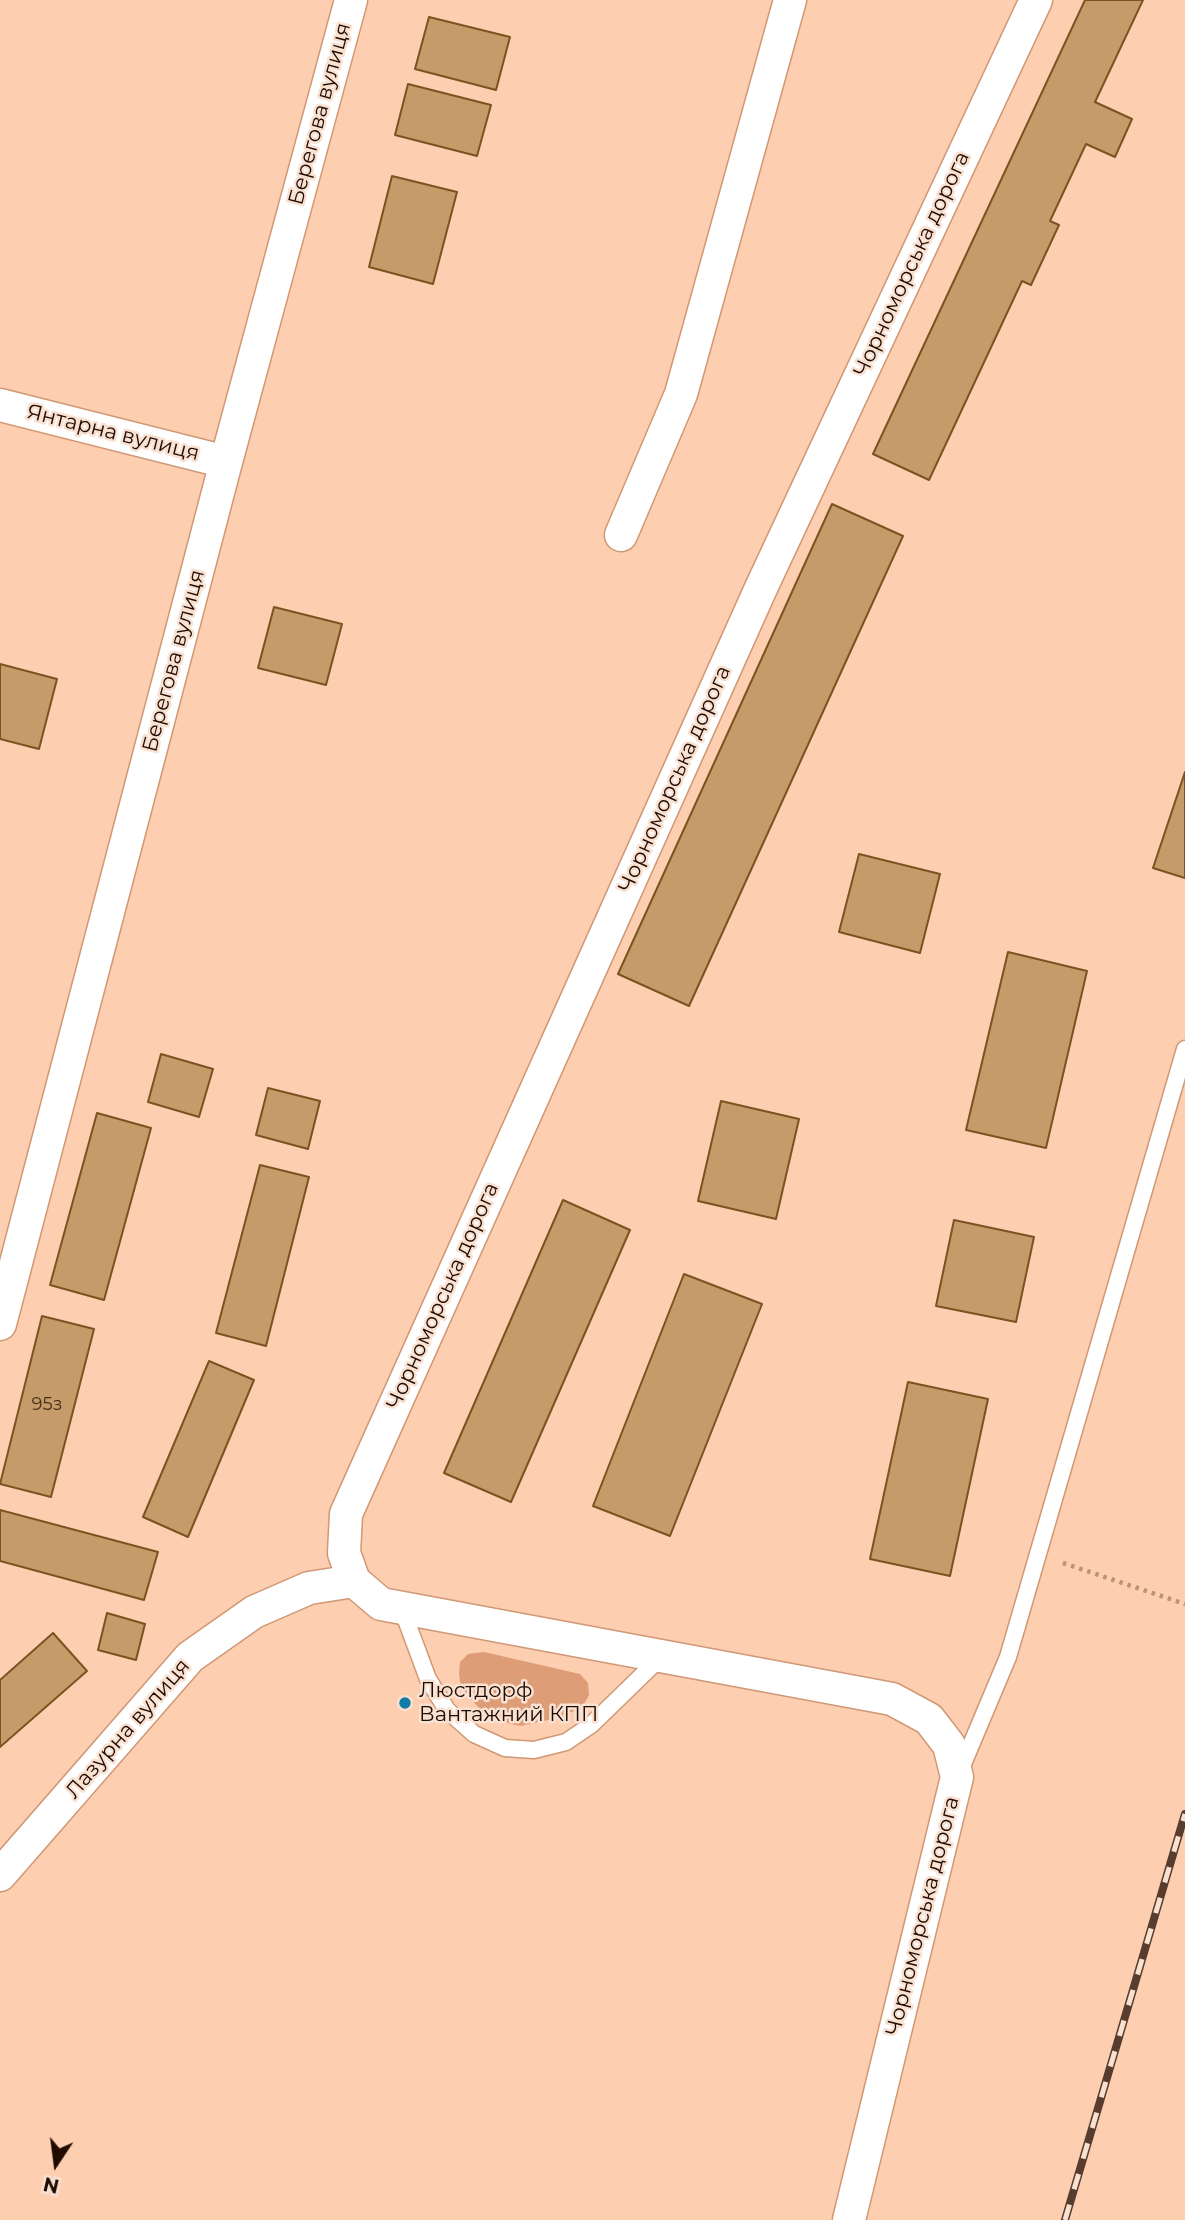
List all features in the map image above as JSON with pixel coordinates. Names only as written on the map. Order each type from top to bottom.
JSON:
[{"type":"street","name":"Берегова вулиця","points":[[0,1324],[226,462],[351,0]]},
{"type":"street","points":[[621,535],[681,394],[790,0]]},
{"type":"street","name":"Чорноморська дорога","points":[[849,2220],[957,1777],[949,1745],[929,1719],[892,1699],[381,1604],[355,1581],[344,1553],[346,1514],[761,588],[1036,0]]},
{"type":"street","name":"Янтарна вулиця","points":[[0,404],[226,462]]},
{"type":"street","name":"Лазурна вулиця","points":[[0,1875],[190,1657],[254,1612],[309,1588],[355,1581]]},
{"type":"lane","points":[[957,1777],[1008,1657],[1185,1048]]},
{"type":"lane","points":[[402,1609],[428,1679],[447,1710],[474,1734],[505,1748],[534,1750],[566,1742],[592,1725],[661,1657]]},
{"type":"path","points":[[1072,1566],[1185,1604]]},
{"type":"shaded area","points":[[484,1652],[580,1674],[588,1683],[589,1695],[583,1706],[562,1717],[520,1726],[499,1721],[480,1709],[461,1688],[460,1662],[468,1654]]},
{"type":"building","points":[[1085,0],[1143,0],[1095,102],[1132,119],[1115,157],[1086,144],[1050,221],[1059,225],[1031,285],[1022,281],[929,480],[873,454]]},
{"type":"building","points":[[429,17],[510,37],[496,90],[415,69]]},
{"type":"building","points":[[408,84],[491,105],[477,156],[395,135]]},
{"type":"building","points":[[392,176],[457,192],[433,284],[369,267]]},
{"type":"building","points":[[832,504],[903,536],[689,1006],[618,974]]},
{"type":"building","points":[[274,607],[342,624],[326,685],[258,668]]},
{"type":"building","points":[[0,664],[57,679],[39,749],[0,739]]},
{"type":"building","points":[[1185,772],[1185,878],[1153,868]]},
{"type":"building","points":[[859,854],[940,874],[920,953],[839,932]]},
{"type":"building","points":[[1008,952],[1087,971],[1046,1148],[966,1130]]},
{"type":"building","points":[[161,1054],[213,1069],[199,1117],[148,1102]]},
{"type":"building","points":[[268,1088],[320,1101],[308,1149],[256,1135]]},
{"type":"building","points":[[721,1101],[799,1119],[776,1219],[698,1201]]},
{"type":"building","points":[[97,1113],[151,1128],[104,1300],[50,1285]]},
{"type":"building","points":[[260,1165],[309,1177],[266,1346],[216,1333]]},
{"type":"building","points":[[563,1200],[630,1230],[511,1502],[444,1473]]},
{"type":"building","points":[[954,1220],[1034,1237],[1016,1322],[936,1306]]},
{"type":"building","points":[[684,1274],[762,1304],[670,1536],[593,1506]]},
{"type":"building","points":[[42,1316],[94,1329],[51,1497],[0,1484]]},
{"type":"building","points":[[209,1361],[254,1380],[188,1537],[143,1517]]},
{"type":"building","points":[[908,1382],[988,1399],[950,1576],[870,1559]]},
{"type":"building","points":[[0,1510],[158,1552],[144,1600],[0,1561]]},
{"type":"building","points":[[107,1613],[145,1624],[136,1660],[98,1650]]},
{"type":"building","points":[[53,1633],[87,1671],[0,1747],[0,1680]]},
{"type":"railway","points":[[1065,2220],[1185,1814]]},
{"type":"place","name":"Люстдорф Вантажний КПП","points":[[405,1703]]}]
